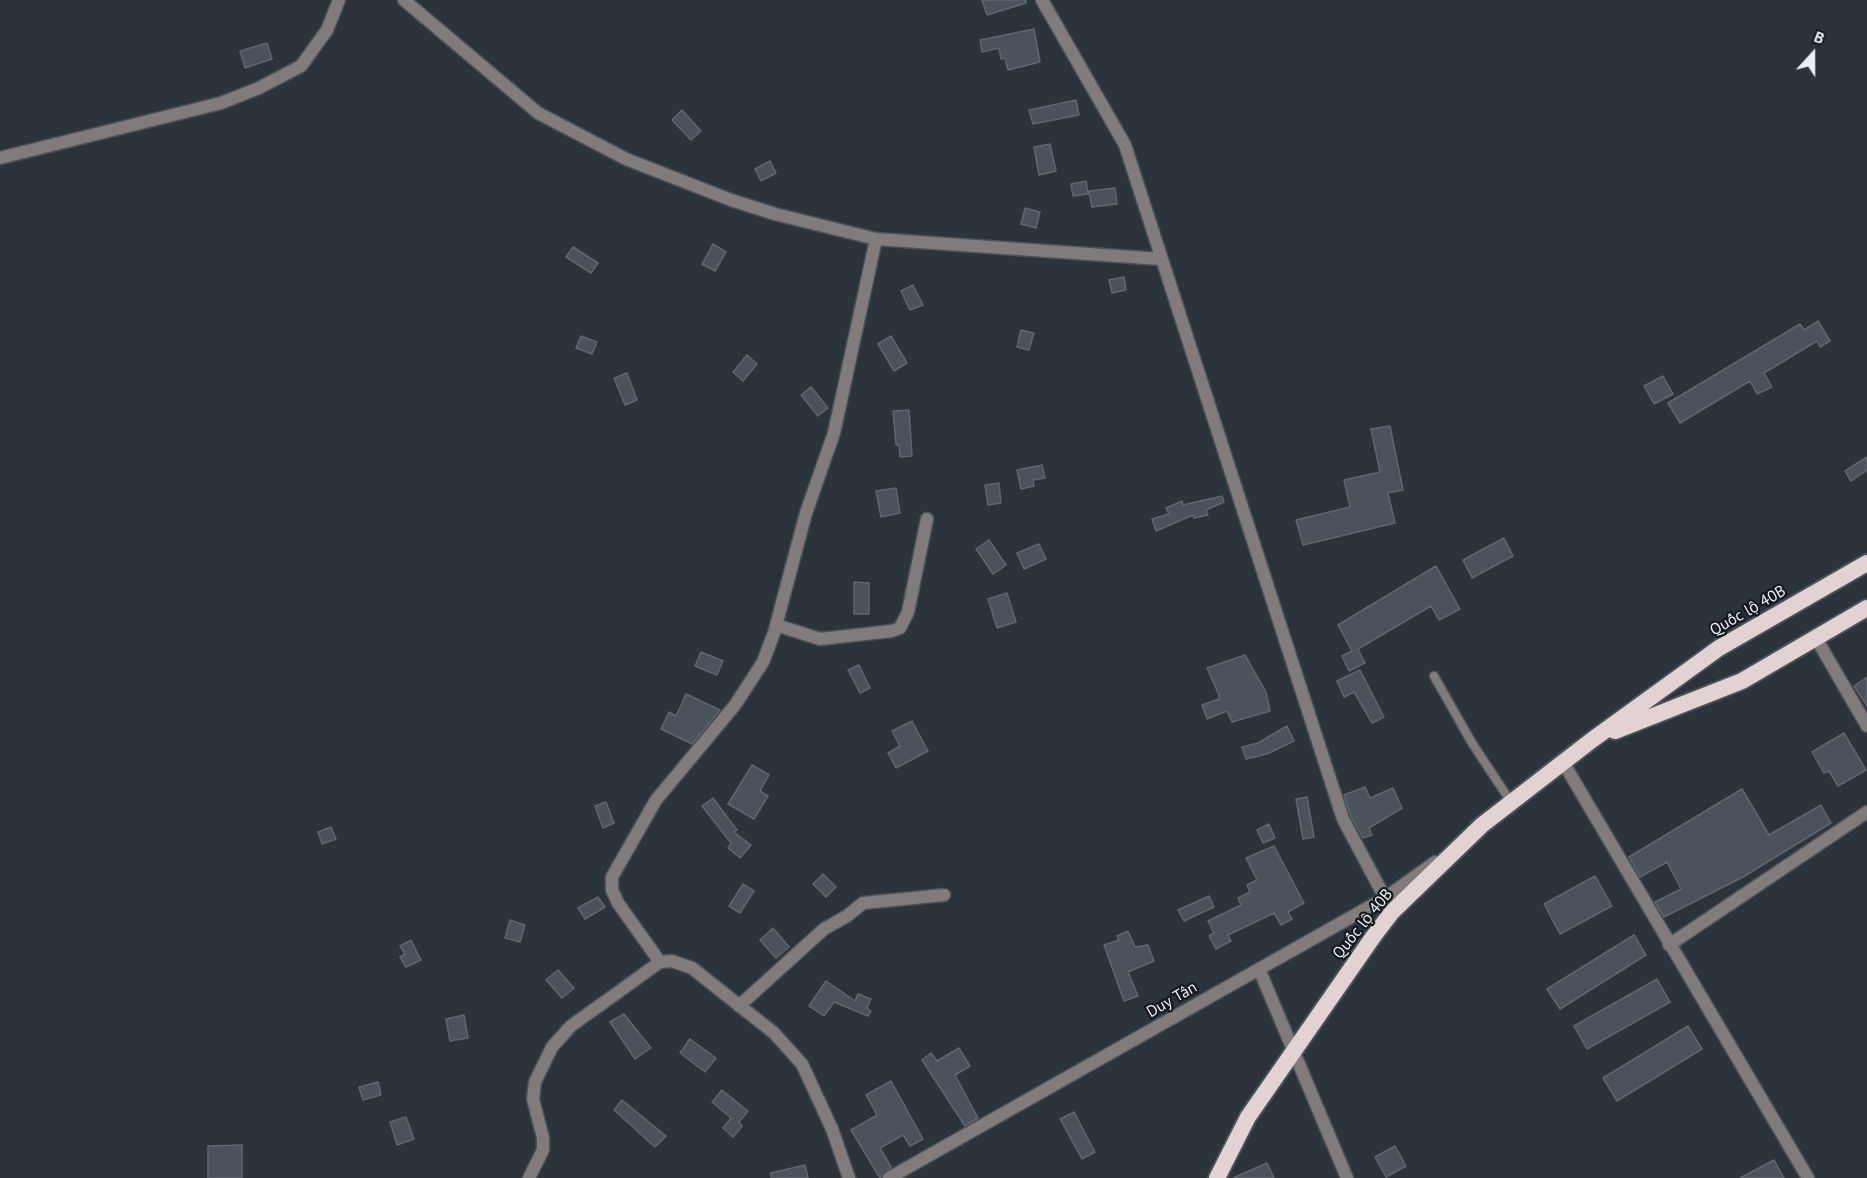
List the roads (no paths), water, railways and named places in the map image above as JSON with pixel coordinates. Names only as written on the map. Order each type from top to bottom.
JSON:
[{"type":"highway","name":"Quốc lộ 40B","points":[[1217,1178],[1248,1117],[1392,912],[1466,841],[1511,802],[1563,762],[1719,648],[1867,562]]},
{"type":"highway","name":"Quốc lộ 40B","points":[[1592,740],[1743,681],[1867,608]]},
{"type":"street","points":[[0,158],[221,103],[260,88],[301,66],[327,30],[339,0]]},
{"type":"street","points":[[404,0],[538,113],[626,159],[731,200],[775,214],[876,239],[1160,259]]},
{"type":"street","points":[[1042,0],[1125,145],[1343,819],[1385,898]]},
{"type":"street","points":[[660,962],[618,903],[612,890],[612,877],[656,800],[735,705],[756,674],[776,625],[806,513],[834,432],[876,239]]},
{"type":"street","points":[[776,625],[820,639],[892,632],[900,628],[908,612],[918,553],[927,519]]},
{"type":"street","points":[[1816,638],[1867,726]]},
{"type":"street","points":[[1563,762],[1808,1178]]},
{"type":"street","points":[[1669,945],[1867,812]]},
{"type":"street","name":"Duy Tân","points":[[889,1178],[1385,898],[1466,841]]},
{"type":"street","points":[[739,1006],[824,929],[847,916],[863,903],[944,895]]},
{"type":"street","points":[[529,1178],[543,1150],[543,1138],[533,1099],[535,1082],[552,1047],[571,1026],[660,962],[680,962],[692,968],[774,1032],[802,1064],[832,1129],[849,1178]]},
{"type":"street","points":[[1259,969],[1347,1178]]},
{"type":"lane","points":[[1434,676],[1472,743],[1511,802]]}]
